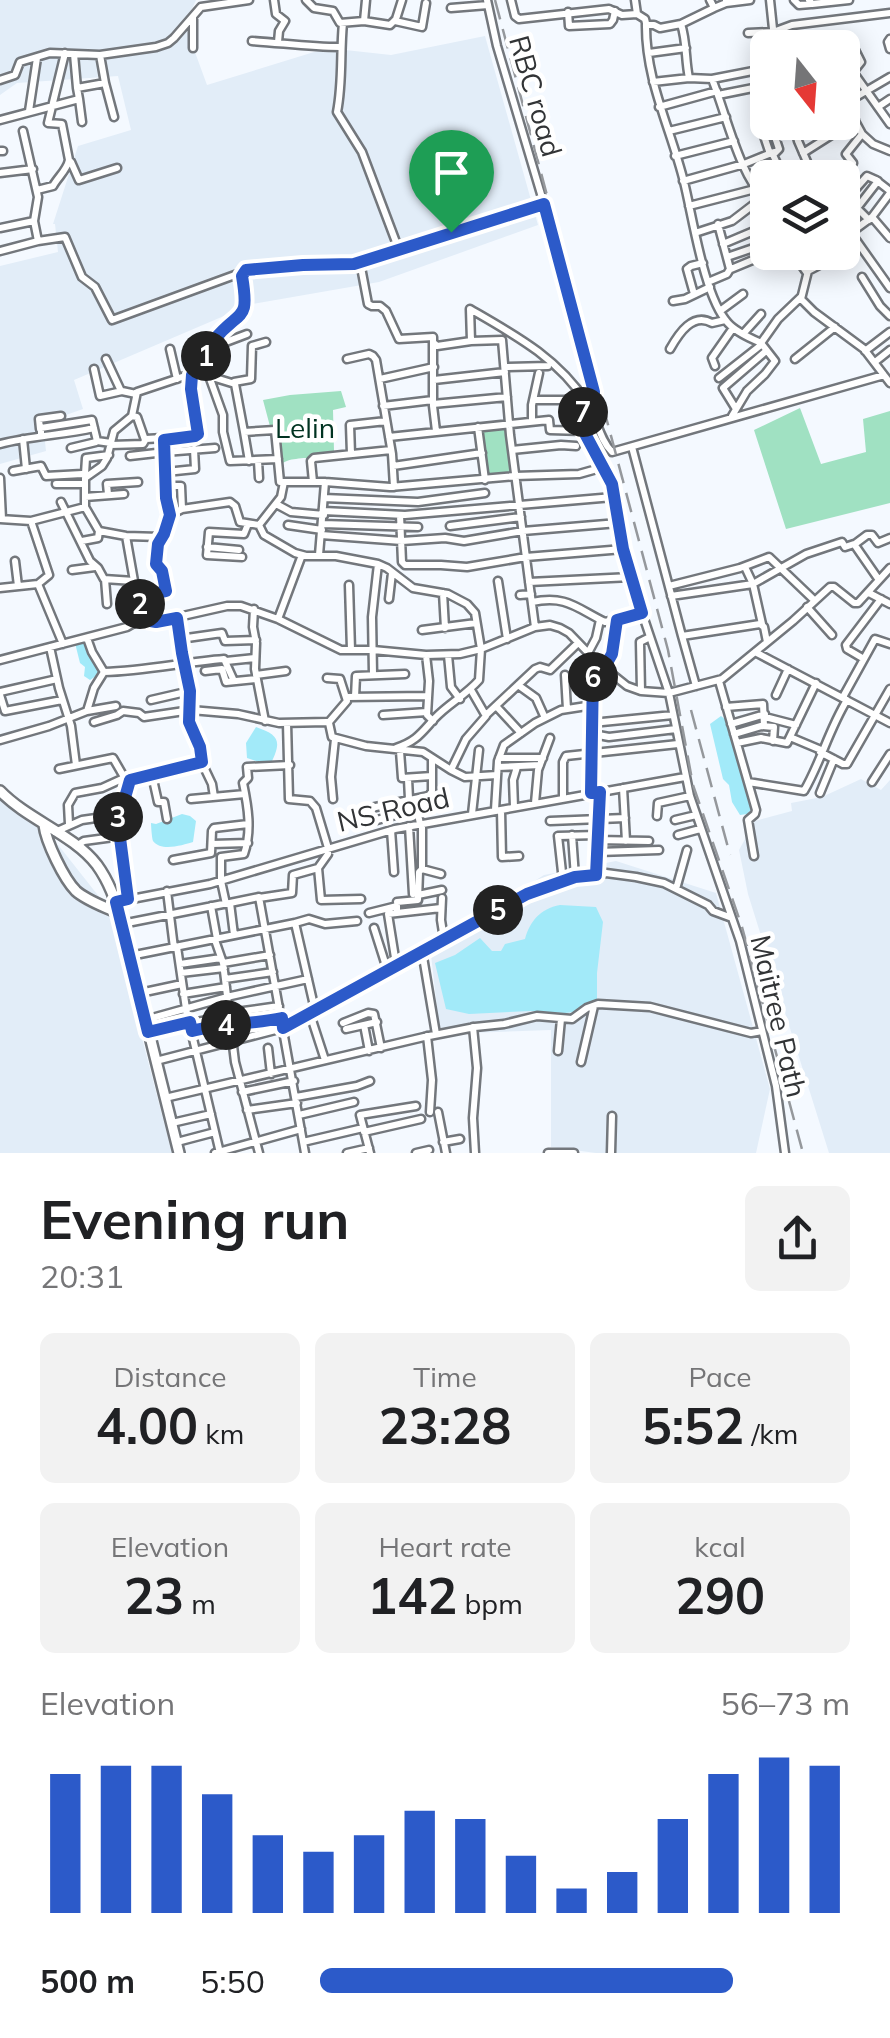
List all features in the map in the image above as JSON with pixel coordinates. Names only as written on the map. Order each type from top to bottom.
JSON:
[{"type":"main road","points":[[0,792],[76,846],[98,866],[107,881],[119,913],[178,1148]]},
{"type":"main road","points":[[44,825],[46,838],[71,886],[119,913]]},
{"type":"street","points":[[0,80],[14,76],[20,62],[50,52],[100,55],[168,43],[205,6],[248,0]]},
{"type":"street","points":[[274,0],[276,14],[285,20],[278,42]]},
{"type":"street","points":[[306,0],[314,8],[333,11],[342,23],[386,25],[395,21],[422,27],[426,3]]},
{"type":"street","points":[[364,21],[366,0]]},
{"type":"street","points":[[395,21],[402,0]]},
{"type":"street","points":[[511,0],[516,18],[608,9],[645,19],[660,108],[684,181],[709,284],[725,320],[763,346],[775,361],[746,391],[732,417]]},
{"type":"street","points":[[635,0],[637,14]]},
{"type":"street","points":[[646,25],[660,28],[681,24],[712,4],[747,0]]},
{"type":"street","points":[[770,0],[773,30]]},
{"type":"street","points":[[794,0],[799,5],[849,0]]},
{"type":"street","points":[[451,8],[488,2]]},
{"type":"street","name":"RBC road","points":[[488,2],[592,383],[593,400],[582,413],[584,431]]},
{"type":"street","points":[[568,12],[569,26],[575,27],[610,24],[615,12]]},
{"type":"street","points":[[778,30],[792,25],[890,14]]},
{"type":"street","points":[[193,15],[193,48]]},
{"type":"street","points":[[342,23],[342,85],[337,112],[362,152],[399,250]]},
{"type":"street","points":[[681,24],[689,78]]},
{"type":"street","points":[[890,38],[890,48]]},
{"type":"street","points":[[252,41],[340,47]]},
{"type":"street","points":[[648,52],[686,48]]},
{"type":"street","points":[[69,54],[82,122]]},
{"type":"street","points":[[37,190],[54,186],[57,176],[67,167],[62,124],[48,122],[69,54]]},
{"type":"street","points":[[100,55],[114,117]]},
{"type":"street","points":[[29,111],[37,56]]},
{"type":"street","points":[[654,82],[712,79],[750,72]]},
{"type":"street","points":[[860,96],[890,78]]},
{"type":"street","points":[[712,79],[750,177]]},
{"type":"street","points":[[78,88],[105,83]]},
{"type":"street","points":[[860,83],[890,124]]},
{"type":"street","points":[[660,108],[750,88]]},
{"type":"street","points":[[0,120],[79,99]]},
{"type":"street","points":[[878,107],[890,100]]},
{"type":"street","points":[[668,131],[726,118]]},
{"type":"street","points":[[860,130],[873,144],[890,151]]},
{"type":"street","points":[[24,131],[37,190],[34,221],[38,241]]},
{"type":"street","points":[[851,160],[846,154],[862,134]]},
{"type":"street","points":[[767,140],[775,160]]},
{"type":"street","points":[[684,181],[772,153],[778,149],[776,140]]},
{"type":"street","points":[[799,140],[806,160]]},
{"type":"street","points":[[803,153],[823,140]]},
{"type":"street","points":[[675,156],[734,141]]},
{"type":"street","points":[[68,160],[79,180],[117,168]]},
{"type":"street","points":[[0,173],[33,168]]},
{"type":"street","points":[[860,182],[871,177],[890,192],[860,226]]},
{"type":"street","points":[[878,181],[857,208],[890,237]]},
{"type":"street","points":[[689,206],[750,187]]},
{"type":"street","points":[[0,251],[64,238],[82,277],[95,287],[112,320],[244,272],[360,262],[544,204]]},
{"type":"street","points":[[695,233],[750,209]]},
{"type":"street","points":[[0,228],[34,221]]},
{"type":"street","points":[[718,224],[730,269]]},
{"type":"street","points":[[724,244],[750,233]]},
{"type":"street","points":[[860,244],[890,288]]},
{"type":"street","points":[[727,257],[750,249]]},
{"type":"street","points":[[673,301],[685,300],[730,269],[750,261]]},
{"type":"street","points":[[360,262],[368,304],[386,311],[398,339],[433,337],[436,431]]},
{"type":"street","points":[[694,294],[686,270],[702,264]]},
{"type":"street","points":[[736,408],[723,388],[763,346],[778,318],[801,298],[811,270]]},
{"type":"street","points":[[71,448],[98,442],[143,444],[145,440],[198,434],[191,389],[217,336],[244,311],[244,272]]},
{"type":"street","points":[[862,278],[890,314]]},
{"type":"street","points":[[720,310],[743,294]]},
{"type":"street","points":[[471,341],[470,310],[548,358],[588,404],[608,450],[615,452],[887,376],[865,350],[806,306],[801,298]]},
{"type":"street","points":[[742,334],[761,314]]},
{"type":"street","points":[[670,349],[682,332],[698,320],[725,320]]},
{"type":"street","points":[[715,366],[712,358],[733,328]]},
{"type":"street","points":[[796,359],[835,328]]},
{"type":"street","points":[[865,350],[890,332]]},
{"type":"street","points":[[209,348],[247,334]]},
{"type":"street","points":[[433,342],[447,346],[502,340],[535,627]]},
{"type":"street","points":[[56,484],[85,478],[102,466],[114,431],[132,416],[138,391],[196,373],[233,382],[251,379],[252,346],[266,342]]},
{"type":"street","points":[[718,378],[763,346]]},
{"type":"street","points":[[170,349],[177,379]]},
{"type":"street","points":[[875,362],[890,350]]},
{"type":"street","points":[[347,360],[374,356],[392,450],[394,487]]},
{"type":"street","points":[[106,359],[121,391]]},
{"type":"street","points":[[434,380],[548,366]]},
{"type":"street","points":[[380,379],[434,367]]},
{"type":"street","points":[[94,369],[100,396],[121,391],[136,394]]},
{"type":"street","points":[[532,421],[539,374]]},
{"type":"street","points":[[209,376],[222,415],[230,462],[278,459]]},
{"type":"street","points":[[233,382],[258,478]]},
{"type":"street","points":[[383,406],[506,398]]},
{"type":"street","points":[[533,400],[567,400]]},
{"type":"street","points":[[41,432],[39,419],[61,416]]},
{"type":"street","points":[[132,416],[137,417],[145,440]]},
{"type":"street","points":[[0,444],[92,420],[98,442]]},
{"type":"street","points":[[389,437],[550,420],[550,430],[584,431],[612,484],[623,549],[669,693],[690,796],[732,918]]},
{"type":"street","points":[[351,454],[350,425],[386,421]]},
{"type":"street","points":[[478,427],[485,480]]},
{"type":"street","points":[[244,432],[275,430],[279,481],[284,482],[394,487],[579,474],[604,467]]},
{"type":"street","points":[[23,439],[26,469]]},
{"type":"street","points":[[139,598],[166,592],[162,571],[156,564],[160,537],[170,515],[164,440]]},
{"type":"street","points":[[512,450],[576,446]]},
{"type":"street","points":[[130,456],[215,448]]},
{"type":"street","points":[[632,448],[696,686]]},
{"type":"street","points":[[166,472],[196,468],[194,449]]},
{"type":"street","points":[[313,482],[314,458],[392,450]]},
{"type":"street","points":[[393,466],[482,453]]},
{"type":"street","points":[[82,541],[98,538],[99,531],[85,507],[86,458],[108,455]]},
{"type":"street","points":[[13,471],[42,466],[46,476],[85,478]]},
{"type":"street","points":[[0,478],[1,519],[31,520],[85,507]]},
{"type":"street","points":[[108,494],[108,484],[138,482]]},
{"type":"street","points":[[259,525],[282,494],[284,482]]},
{"type":"street","points":[[319,556],[324,482]]},
{"type":"street","points":[[166,486],[181,486],[182,506]]},
{"type":"street","points":[[324,498],[418,502],[485,493]]},
{"type":"street","points":[[85,497],[124,494]]},
{"type":"street","points":[[288,525],[613,496]]},
{"type":"street","points":[[62,502],[90,561],[104,580],[107,604]]},
{"type":"street","points":[[167,503],[182,506],[230,502],[240,522],[259,525]]},
{"type":"street","points":[[276,504],[323,523],[402,541],[464,541],[618,522]]},
{"type":"street","points":[[170,515],[182,506]]},
{"type":"street","points":[[400,515],[403,579]]},
{"type":"street","points":[[450,526],[520,517]]},
{"type":"street","points":[[0,588],[38,584],[49,575],[31,520]]},
{"type":"street","points":[[323,523],[418,527]]},
{"type":"street","points":[[240,554],[207,547],[209,531],[245,534],[248,524]]},
{"type":"street","points":[[259,525],[266,536],[302,555],[336,556],[378,564],[415,589],[452,596],[474,613],[481,649],[480,680],[432,720],[424,733],[390,750]]},
{"type":"street","points":[[99,531],[160,537]]},
{"type":"street","points":[[671,596],[752,584],[812,552],[841,542],[845,547],[869,534],[878,543],[890,538]]},
{"type":"street","points":[[126,536],[145,620]]},
{"type":"street","points":[[854,544],[879,580]]},
{"type":"street","points":[[403,564],[467,568],[526,557],[623,549]]},
{"type":"street","points":[[278,619],[302,555]]},
{"type":"street","points":[[669,586],[770,557],[814,600]]},
{"type":"street","points":[[15,561],[18,586]]},
{"type":"street","points":[[373,674],[373,604],[378,564]]},
{"type":"street","points":[[72,570],[96,567]]},
{"type":"street","points":[[744,567],[767,643]]},
{"type":"street","points":[[0,660],[145,620],[156,622],[241,606],[337,648],[426,656],[481,649],[535,627],[550,625],[560,628],[622,683],[642,691],[669,693],[719,681],[831,586],[855,604],[890,568]]},
{"type":"street","points":[[389,599],[392,572]]},
{"type":"street","points":[[529,582],[631,577]]},
{"type":"street","points":[[104,580],[134,581]]},
{"type":"street","points":[[498,581],[507,639]]},
{"type":"street","points":[[38,584],[63,644]]},
{"type":"street","points":[[349,586],[350,650]]},
{"type":"street","points":[[869,593],[890,604]]},
{"type":"street","points":[[443,594],[445,628]]},
{"type":"street","points":[[520,595],[569,602],[600,620],[642,613]]},
{"type":"street","points":[[864,659],[846,646],[881,600]]},
{"type":"street","points":[[807,607],[832,635]]},
{"type":"street","points":[[254,610],[256,677],[265,721]]},
{"type":"street","points":[[177,618],[190,691],[190,724],[214,797]]},
{"type":"street","points":[[588,652],[600,620]]},
{"type":"street","points":[[596,875],[599,818],[592,754],[593,676],[612,654],[617,620]]},
{"type":"street","points":[[422,630],[476,622]]},
{"type":"street","points":[[682,636],[762,624]]},
{"type":"street","points":[[180,639],[222,632],[225,641],[256,640]]},
{"type":"street","points":[[87,638],[104,672]]},
{"type":"street","points":[[642,691],[640,642],[650,638]]},
{"type":"street","points":[[748,782],[802,792],[876,638],[890,644]]},
{"type":"street","points":[[451,770],[466,739],[486,715],[539,667],[552,668],[578,643]]},
{"type":"street","points":[[50,648],[76,765]]},
{"type":"street","points":[[755,652],[890,723]]},
{"type":"street","points":[[448,654],[451,687],[460,699]]},
{"type":"street","points":[[426,656],[427,712],[432,720]]},
{"type":"street","points":[[104,672],[255,658]]},
{"type":"street","points":[[226,661],[234,681]]},
{"type":"street","points":[[205,671],[222,669],[225,682],[286,671]]},
{"type":"street","points":[[776,695],[788,669]]},
{"type":"street","points":[[87,712],[104,672]]},
{"type":"street","points":[[405,674],[356,676],[351,697],[329,722],[331,734],[390,750],[423,752],[465,777],[542,762]]},
{"type":"street","points":[[565,676],[567,709]]},
{"type":"street","points":[[327,678],[340,679],[351,697]]},
{"type":"street","points":[[57,680],[0,693],[5,711],[62,700]]},
{"type":"street","points":[[719,681],[756,810],[748,820],[754,856]]},
{"type":"street","points":[[737,744],[762,738],[786,744],[816,684]]},
{"type":"street","points":[[518,685],[536,698],[544,718]]},
{"type":"street","points":[[790,737],[847,764],[890,689]]},
{"type":"street","points":[[470,690],[486,715]]},
{"type":"street","points":[[151,700],[190,691]]},
{"type":"street","points":[[351,697],[428,696]]},
{"type":"street","points":[[726,706],[764,704],[764,719],[774,728],[773,741]]},
{"type":"street","points":[[0,740],[116,706]]},
{"type":"street","points":[[496,706],[521,733]]},
{"type":"street","points":[[519,856],[502,857],[497,771],[504,746],[544,718],[567,709],[593,706]]},
{"type":"street","points":[[94,722],[123,710],[144,718],[189,713],[238,714],[287,723],[329,722]]},
{"type":"street","points":[[383,716],[427,712]]},
{"type":"street","points":[[592,723],[674,715]]},
{"type":"street","points":[[731,724],[764,719],[796,725]]},
{"type":"street","points":[[734,734],[764,719]]},
{"type":"street","points":[[119,913],[170,914],[292,893],[293,875],[318,868],[328,848],[316,807],[308,801],[290,798],[287,723]]},
{"type":"street","points":[[593,734],[609,737],[676,730]]},
{"type":"street","points":[[333,799],[335,738]]},
{"type":"street","points":[[535,803],[550,738]]},
{"type":"street","points":[[563,798],[565,756],[678,744]]},
{"type":"street","points":[[472,814],[480,750]]},
{"type":"street","points":[[400,751],[400,776],[432,776]]},
{"type":"street","points":[[872,782],[890,754]]},
{"type":"street","points":[[60,769],[114,758],[126,779],[124,801],[117,815],[128,899]]},
{"type":"street","points":[[499,758],[542,762]]},
{"type":"street","points":[[366,809],[431,794],[432,759]]},
{"type":"street","points":[[820,793],[834,759]]},
{"type":"street","points":[[70,824],[68,805],[76,792],[202,762]]},
{"type":"street","points":[[234,936],[221,880],[222,856],[245,854],[249,821],[243,784],[248,778],[247,766],[290,765]]},
{"type":"street","points":[[514,807],[513,780],[518,766]]},
{"type":"street","points":[[152,774],[158,802],[164,802],[167,819]]},
{"type":"street","name":"NS Road","points":[[119,913],[128,899],[221,880],[391,830],[685,777]]},
{"type":"street","points":[[408,779],[421,824],[418,911]]},
{"type":"street","points":[[623,788],[626,842]]},
{"type":"street","points":[[190,798],[245,794]]},
{"type":"street","points":[[657,816],[658,803],[690,796]]},
{"type":"street","points":[[377,820],[418,809]]},
{"type":"street","points":[[54,832],[82,820],[117,815]]},
{"type":"street","points":[[674,820],[696,815]]},
{"type":"street","points":[[550,821],[624,818]]},
{"type":"street","points":[[173,860],[210,854],[214,828],[249,821]]},
{"type":"street","points":[[409,826],[413,894],[418,896]]},
{"type":"street","points":[[678,835],[700,828]]},
{"type":"street","points":[[391,830],[394,872]]},
{"type":"street","points":[[563,881],[559,835],[626,842],[650,840]]},
{"type":"street","points":[[572,835],[575,877]]},
{"type":"street","points":[[76,846],[85,840],[121,836]]},
{"type":"street","points":[[212,844],[248,843]]},
{"type":"street","points":[[598,852],[659,850]]},
{"type":"street","points":[[676,890],[687,850]]},
{"type":"street","points":[[318,868],[322,901],[361,900]]},
{"type":"street","points":[[422,869],[441,874]]},
{"type":"street","name":"Maitree Path","points":[[156,1061],[283,1028],[527,894],[575,877],[606,873],[636,876],[664,883],[732,918],[776,1086],[786,1153]]},
{"type":"street","points":[[167,891],[186,1009],[218,1153],[301,1129]]},
{"type":"street","points":[[397,902],[442,894],[444,940]]},
{"type":"street","points":[[259,898],[305,1153]]},
{"type":"street","points":[[211,906],[239,1081],[258,1153]]},
{"type":"street","points":[[369,913],[396,906],[397,913]]},
{"type":"street","points":[[396,964],[388,914],[441,908]]},
{"type":"street","points":[[130,956],[309,919],[325,924],[356,921]]},
{"type":"street","points":[[295,922],[325,1060]]},
{"type":"street","points":[[374,928],[386,970]]},
{"type":"street","points":[[422,951],[432,1035],[434,1112],[446,1153]]},
{"type":"street","points":[[180,968],[270,955]]},
{"type":"street","points":[[184,994],[273,972]]},
{"type":"street","points":[[146,1020],[308,979]]},
{"type":"street","points":[[139,994],[182,984]]},
{"type":"street","points":[[166,1098],[473,1027],[537,1016],[572,1019],[594,1005],[612,1003],[650,1007],[762,1032]]},
{"type":"street","points":[[582,1062],[594,1005]]},
{"type":"street","points":[[148,1032],[230,1020],[279,1006]]},
{"type":"street","points":[[376,1022],[345,1026],[372,1013],[376,1022],[381,1048]]},
{"type":"street","points":[[230,1020],[260,1023],[282,1018]]},
{"type":"street","points":[[558,1051],[561,1018]]},
{"type":"street","points":[[364,1024],[369,1050]]},
{"type":"street","points":[[473,1027],[477,1068],[472,1118],[475,1153]]},
{"type":"street","points":[[271,1074],[268,1052],[288,1053]]},
{"type":"street","points":[[246,1110],[370,1081]]},
{"type":"street","points":[[242,1092],[294,1082]]},
{"type":"street","points":[[299,1115],[354,1102]]},
{"type":"street","points":[[348,1153],[369,1151],[362,1113],[416,1106]]},
{"type":"street","points":[[172,1123],[210,1114]]},
{"type":"street","points":[[611,1153],[612,1116]]},
{"type":"street","points":[[304,1142],[421,1119]]},
{"type":"street","points":[[178,1148],[215,1132]]},
{"type":"street","points":[[443,1142],[460,1139]]},
{"type":"street","points":[[416,1153],[429,1150]]},
{"type":"street","points":[[552,1153],[574,1153]]},
{"type":"shaded area","points":[[0,0],[196,0],[185,25],[207,85],[327,48],[391,55],[485,36],[538,225],[379,282],[252,304],[74,380],[83,409],[43,423],[46,451],[0,464],[0,266],[58,252],[53,224],[78,146],[131,130],[118,76],[17,83],[0,95]]},
{"type":"shaded area","points":[[861,779],[881,790],[890,780],[890,1153],[829,1153],[748,894],[739,850],[755,821],[792,811],[791,803],[822,797]]},
{"type":"shaded area","points":[[0,791],[59,846],[108,908],[172,1153],[0,1153]]},
{"type":"shaded area","points":[[616,861],[716,893],[770,1089],[756,1153],[596,1153],[551,1147],[551,1030],[440,1034],[430,946],[544,875]]},
{"type":"green space","name":"Lelin","points":[[341,391],[346,407],[333,410],[334,451],[280,464],[263,400]]},
{"type":"green space","points":[[800,408],[821,464],[866,452],[863,419],[890,411],[890,503],[786,529],[754,430]]},
{"type":"green space","points":[[509,424],[515,476],[485,480],[478,427]]},
{"type":"water","points":[[84,640],[101,669],[90,680],[84,676],[85,667],[80,663],[75,643]]},
{"type":"water","points":[[721,716],[731,724],[753,808],[747,814],[740,815],[723,779],[710,724]]},
{"type":"water","points":[[256,727],[276,740],[271,763],[247,758],[246,743]]},
{"type":"water","points":[[182,814],[196,821],[193,842],[167,847],[153,841],[151,823]]},
{"type":"water","points":[[560,905],[596,907],[603,922],[597,999],[583,1011],[565,1013],[469,1014],[446,1009],[435,963],[480,938],[492,951],[501,951],[505,944],[525,939],[537,917]]},
{"type":"railway","points":[[495,0],[668,650],[693,785],[742,927],[803,1153]]},
{"type":"railway","points":[[691,710],[730,855]]},
{"type":"route","points":[[544,204],[592,383],[593,400],[582,413],[582,428],[609,474],[623,549],[642,613],[617,620],[611,658],[604,668],[598,662],[593,672],[591,793],[600,792],[596,875],[575,877],[527,894],[283,1028],[282,1018],[192,1031],[190,1022],[148,1032],[116,902],[128,899],[117,815],[130,780],[202,762],[189,722],[190,691],[177,618],[145,620],[139,598],[166,591],[162,571],[156,564],[160,537],[170,515],[164,440],[198,434],[192,375],[200,371],[217,336],[244,311],[242,276],[246,270],[354,264],[451,232],[544,204]]}]
